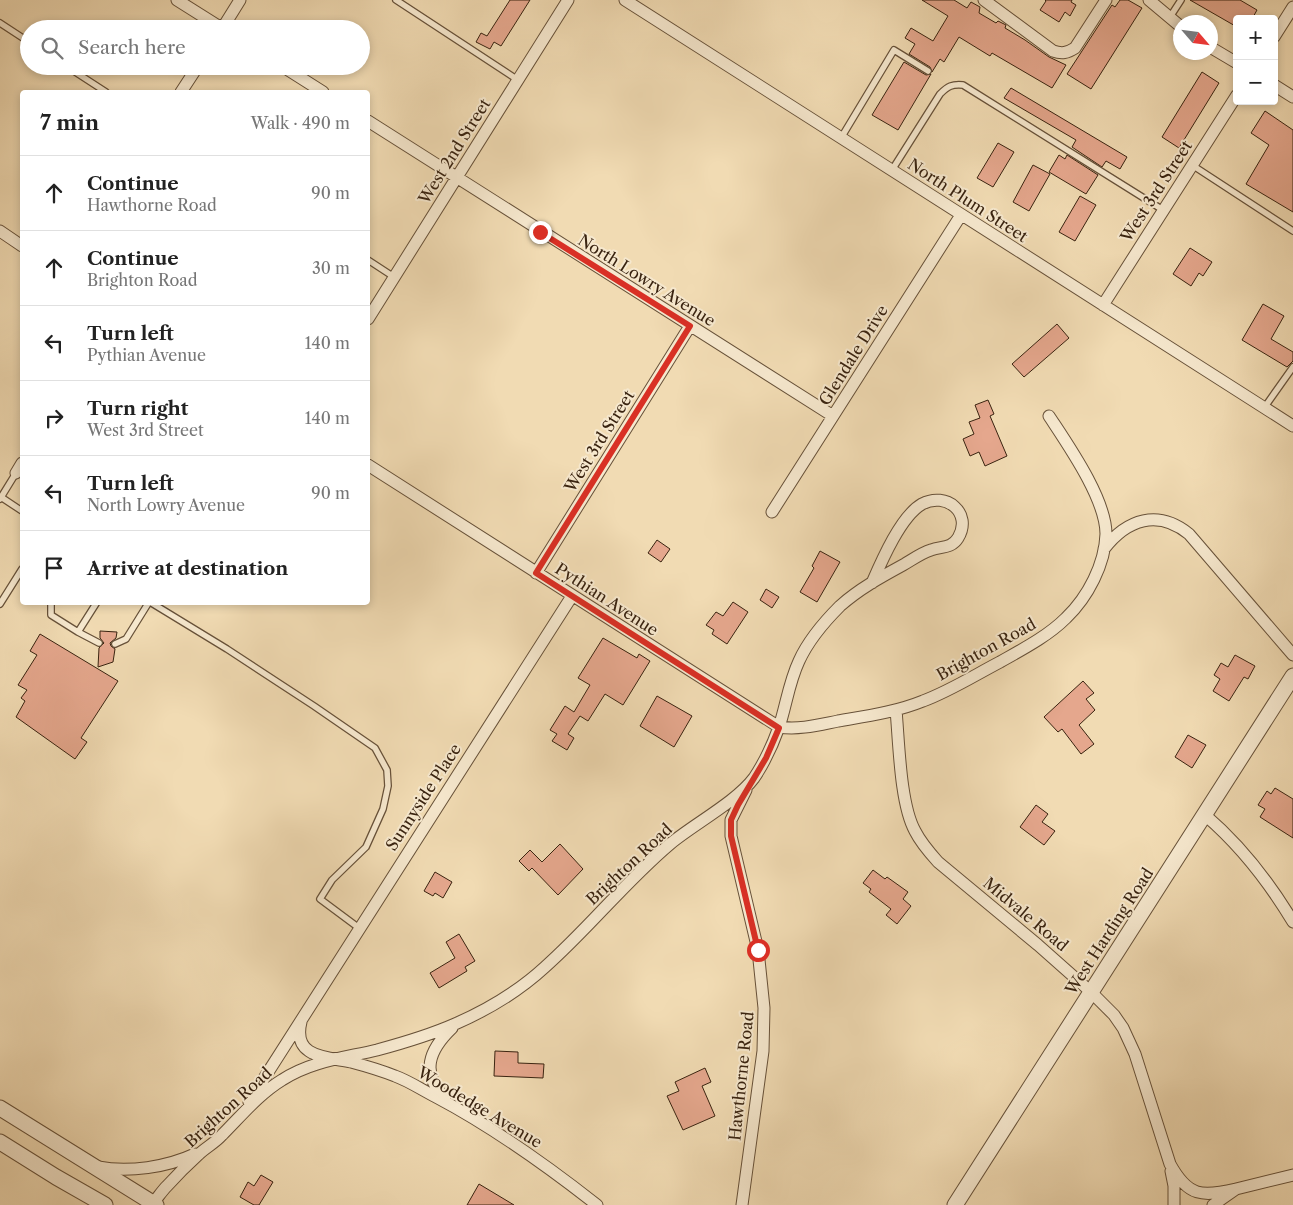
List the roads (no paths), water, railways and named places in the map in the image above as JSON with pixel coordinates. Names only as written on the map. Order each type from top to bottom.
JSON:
[{"type":"street","points":[[178,0],[209,20]]},
{"type":"street","points":[[227,20],[240,0]]},
{"type":"street","name":"West 2nd Street","points":[[370,316],[568,0]]},
{"type":"street","name":"North Plum Street","points":[[625,0],[1293,426]]},
{"type":"street","points":[[984,0],[1053,51],[1061,53],[1075,48],[1106,0]]},
{"type":"street","points":[[1149,0],[1173,20]]},
{"type":"street","points":[[1278,30],[1293,7]]},
{"type":"street","points":[[1218,52],[1233,61]]},
{"type":"street","points":[[182,90],[192,75]]},
{"type":"street","points":[[296,75],[320,90]]},
{"type":"street","points":[[1278,88],[1293,97]]},
{"type":"street","name":"West 3rd Street","points":[[1102,305],[1233,101]]},
{"type":"street","name":"North Lowry Avenue","points":[[370,122],[833,416]]},
{"type":"street","name":"Glendale Drive","points":[[772,512],[961,215]]},
{"type":"street","points":[[0,231],[20,245]]},
{"type":"street","name":"West 3rd Street","points":[[536,573],[690,326]]},
{"type":"street","points":[[1049,416],[1094,491],[1102,508],[1106,534],[1104,549]]},
{"type":"street","points":[[16,473],[20,466]]},
{"type":"street","name":"Pythian Avenue","points":[[370,466],[779,728]]},
{"type":"street","points":[[779,728],[798,662],[822,626],[840,607],[872,583],[932,549],[953,544],[959,537],[962,528],[958,510],[951,503],[936,499],[912,512],[884,556],[872,583]]},
{"type":"street","points":[[1104,549],[1120,531],[1142,521],[1168,521],[1179,526],[1189,534],[1293,655]]},
{"type":"street","name":"Brighton Road","points":[[153,1204],[166,1187],[201,1151],[220,1138],[279,1081],[317,1063],[386,1048],[429,1034],[457,1023],[519,988],[544,968],[640,871],[671,843],[742,791],[753,779],[766,758],[779,728],[794,729],[896,710],[924,701],[960,684],[1048,633],[1066,618],[1080,602],[1090,586],[1104,549]]},
{"type":"street","name":"Sunnyside Place","points":[[237,1120],[572,596]]},
{"type":"street","name":"West Harding Road","points":[[955,1205],[1293,676]]},
{"type":"street","name":"Midvale Road","points":[[896,710],[908,813],[914,830],[924,846],[938,862],[1091,992],[1114,1015],[1123,1028],[1134,1054],[1170,1164],[1174,1186],[1174,1205]]},
{"type":"street","name":"Hawthorne Road","points":[[742,1205],[763,1051],[764,1008],[758,950],[731,836],[731,820],[753,779]]},
{"type":"street","points":[[1205,814],[1241,849],[1265,880],[1293,922]]},
{"type":"street","name":"Sunnyside Place","points":[[303,1016],[299,1039],[305,1047],[312,1054],[336,1059]]},
{"type":"street","points":[[451,1105],[436,1090],[430,1070],[435,1047],[440,1039],[457,1023]]},
{"type":"street","name":"Woodedge Avenue","points":[[336,1059],[372,1067],[398,1077],[451,1105],[531,1155],[597,1205]]},
{"type":"street","points":[[0,1108],[153,1204]]},
{"type":"street","points":[[0,1142],[105,1205]]},
{"type":"street","points":[[92,1165],[112,1170],[147,1167],[174,1162],[201,1151]]},
{"type":"street","name":"Midvale Road","points":[[1170,1164],[1179,1180],[1197,1192],[1206,1194],[1236,1190]]},
{"type":"street","points":[[1213,1205],[1236,1190],[1293,1175]]},
{"type":"street","points":[[738,1205],[744,1190]]},
{"type":"lane","points":[[396,0],[518,80]]},
{"type":"lane","points":[[1170,17],[1180,0]]},
{"type":"lane","points":[[0,24],[20,36]]},
{"type":"lane","points":[[841,138],[894,50],[928,71]]},
{"type":"lane","points":[[80,75],[103,90]]},
{"type":"lane","points":[[892,170],[940,94],[948,86],[955,84],[963,85],[1163,210]]},
{"type":"lane","points":[[1192,165],[1293,231]]},
{"type":"lane","points":[[370,261],[394,277]]},
{"type":"lane","points":[[1264,408],[1293,367]]},
{"type":"lane","points":[[16,473],[1,498],[20,510]]},
{"type":"lane","points":[[0,604],[20,572]]},
{"type":"lane","points":[[51,605],[51,615],[99,643]]},
{"type":"lane","points":[[78,632],[95,605]]},
{"type":"lane","points":[[115,644],[126,639],[148,605]]},
{"type":"lane","points":[[155,605],[290,690],[375,748],[387,770],[388,786],[383,810],[366,847],[332,880],[320,899],[359,928]]}]
